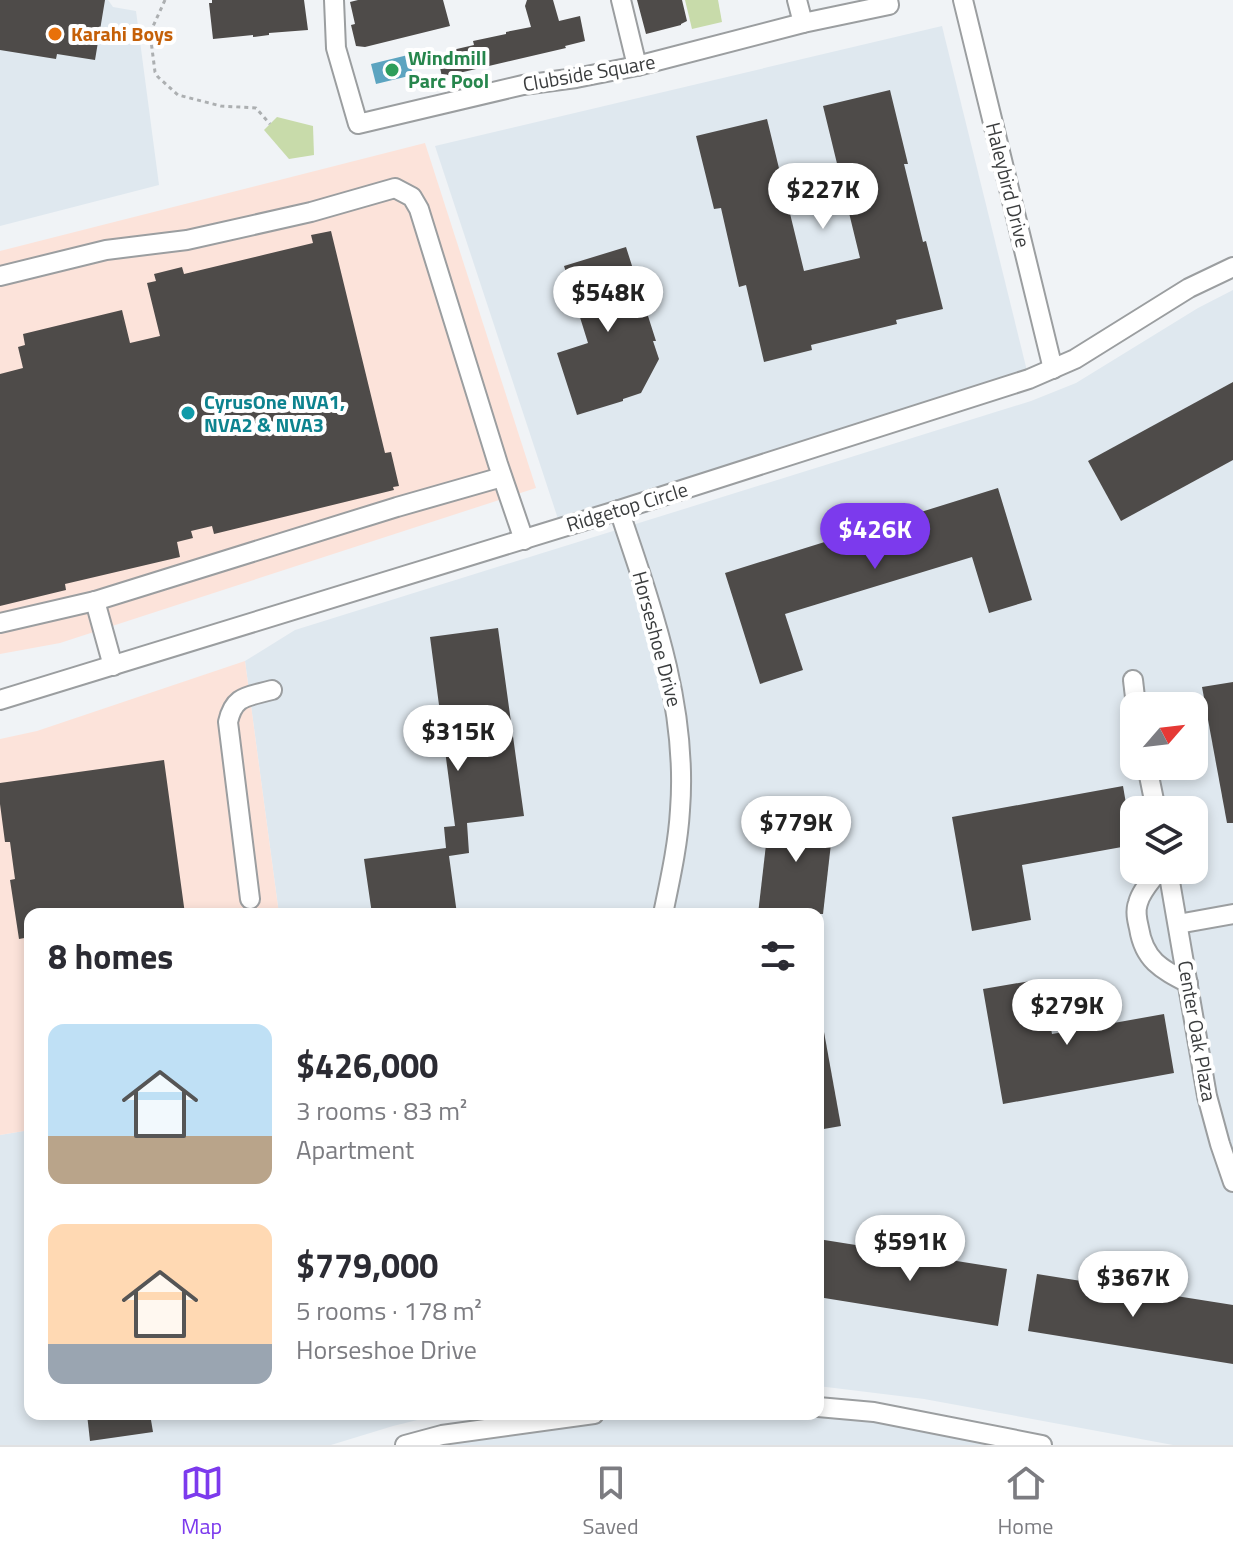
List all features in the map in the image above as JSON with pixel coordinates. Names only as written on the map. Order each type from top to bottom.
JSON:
[{"type":"street","name":"Clubside Square","points":[[334,0],[336,48],[358,124],[523,85],[637,66],[803,23],[889,5],[888,0]]},
{"type":"street","points":[[621,0],[637,66]]},
{"type":"street","points":[[797,0],[803,23]]},
{"type":"street","name":"Haleybird Drive","points":[[963,0],[1053,369]]},
{"type":"street","points":[[0,276],[106,250],[187,240],[311,212],[395,188],[412,197],[419,209],[524,540]]},
{"type":"street","name":"Ridgetop Circle","points":[[0,700],[524,540],[1029,379],[1075,359],[1189,288],[1233,267]]},
{"type":"street","points":[[0,623],[95,601],[502,477]]},
{"type":"street","name":"Horseshoe Drive","points":[[619,510],[664,649],[675,699],[680,811],[664,908]]},
{"type":"street","points":[[95,601],[113,666]]},
{"type":"street","points":[[1133,680],[1134,692]]},
{"type":"street","points":[[250,899],[228,722],[237,700],[272,690]]},
{"type":"street","points":[[1150,884],[1138,902],[1136,916],[1141,942],[1154,963],[1188,983]]},
{"type":"street","name":"Center Oak Plaza","points":[[1171,884],[1207,1096],[1233,1182]]},
{"type":"street","points":[[1178,924],[1233,914]]},
{"type":"street","points":[[824,1408],[874,1412],[1042,1445]]},
{"type":"street","points":[[405,1445],[442,1435],[551,1420]]},
{"type":"path","points":[[165,0],[150,38],[158,77],[178,95],[221,106],[256,108],[270,124]]},
{"type":"shaded area","points":[[0,0],[108,0],[113,7],[136,11],[159,185],[0,226]]},
{"type":"shaded area","points":[[942,26],[1029,379],[561,528],[435,146]]},
{"type":"shaded area","points":[[425,143],[536,488],[60,643],[0,654],[0,251]]},
{"type":"shaded area","points":[[1233,290],[1233,1445],[1173,1445],[924,1399],[824,1387],[824,908],[278,908],[245,661],[295,630],[1031,401],[1076,383]]},
{"type":"shaded area","points":[[245,661],[278,908],[24,908],[24,1131],[0,1135],[0,739],[37,731]]},
{"type":"shaded area","points":[[24,1131],[24,1420],[418,1420],[331,1445],[0,1445],[0,1135]]},
{"type":"shaded area","points":[[824,1408],[1042,1445],[444,1445],[442,1435],[551,1420],[824,1420]]},
{"type":"green space","points":[[685,0],[718,0],[722,22],[692,29]]},
{"type":"green space","points":[[277,117],[313,126],[314,155],[289,159],[264,130]]},
{"type":"water","name":"Windmill Parc Pool","points":[[408,55],[413,75],[376,84],[371,64]]},
{"type":"building","points":[[0,0],[105,0],[95,60],[57,54],[56,59],[0,50]]},
{"type":"building","points":[[212,0],[304,0],[308,30],[213,39],[209,3]]},
{"type":"building","points":[[443,0],[450,26],[365,47],[356,46],[350,2]]},
{"type":"building","points":[[527,0],[553,0],[559,21],[580,16],[585,41],[442,77],[438,58],[449,54],[448,51],[474,45],[473,41],[531,27],[525,6]]},
{"type":"building","points":[[637,0],[682,0],[687,21],[646,34]]},
{"type":"building","points":[[890,90],[908,164],[904,164],[943,309],[811,345],[812,350],[764,362],[746,285],[739,287],[721,208],[714,209],[696,136],[767,119],[804,271],[860,258],[823,106]]},
{"type":"building","name":"CyrusOne NVA1, NVA2 & NVA3","points":[[331,231],[385,453],[391,452],[399,486],[393,487],[394,490],[214,534],[212,526],[191,531],[193,538],[177,542],[180,557],[65,584],[66,590],[0,606],[0,374],[23,368],[18,347],[25,345],[23,334],[122,310],[130,343],[160,336],[147,283],[156,281],[154,274],[182,267],[184,274],[313,243],[311,235]]},
{"type":"building","points":[[626,247],[659,359],[641,393],[577,415],[557,353],[588,343],[564,266]]},
{"type":"building","points":[[1233,382],[1233,460],[1121,521],[1088,461]]},
{"type":"building","points":[[998,488],[1032,600],[989,613],[972,557],[785,614],[803,670],[760,684],[725,573]]},
{"type":"building","points":[[498,628],[524,816],[467,823],[469,853],[449,856],[456,908],[371,908],[364,859],[446,848],[444,827],[455,826],[430,637]]},
{"type":"building","points":[[1233,682],[1233,823],[1227,823],[1208,720],[1208,692],[1203,692],[1202,687]]},
{"type":"building","points":[[164,760],[184,908],[24,908],[24,938],[19,939],[10,880],[15,879],[10,842],[5,842],[0,783]]},
{"type":"building","points":[[1123,786],[1125,796],[1120,796],[1120,847],[1022,865],[1031,920],[972,931],[952,817]]},
{"type":"building","points":[[770,810],[834,817],[824,908],[759,908]]},
{"type":"building","points":[[1042,979],[1052,1034],[1164,1014],[1174,1073],[1003,1104],[983,989]]},
{"type":"building","points":[[824,1032],[841,1126],[824,1129]]},
{"type":"building","points":[[824,1240],[1007,1269],[998,1326],[824,1298]]},
{"type":"building","points":[[1037,1274],[1233,1305],[1233,1364],[1028,1331]]},
{"type":"building","points":[[88,1420],[151,1420],[153,1432],[90,1441]]},
{"type":"place","name":"Karahi Boys","points":[[55,34]]},
{"type":"place","name":"Windmill Parc Pool","points":[[392,70]]},
{"type":"place","name":"CyrusOne NVA1, NVA2 & NVA3","points":[[188,413]]}]
